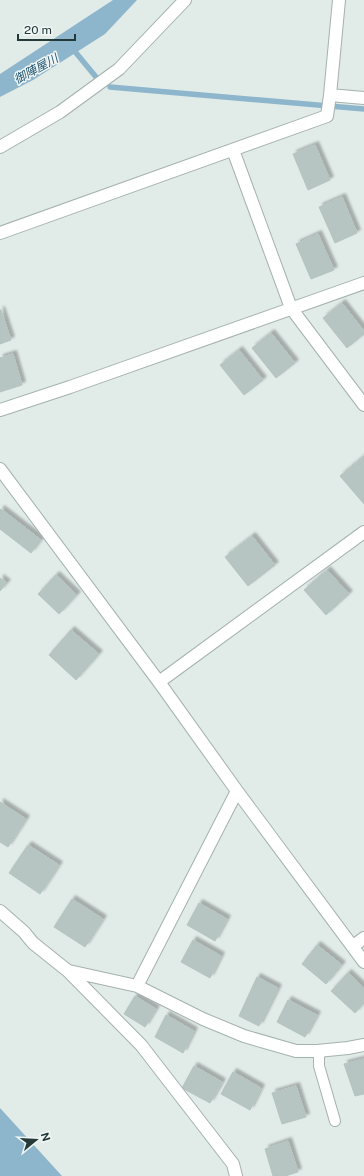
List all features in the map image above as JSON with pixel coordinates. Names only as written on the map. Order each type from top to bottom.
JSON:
[{"type":"street","points":[[0,148],[60,112],[119,69],[185,0]]},
{"type":"street","points":[[0,233],[327,116],[339,0]]},
{"type":"street","points":[[330,95],[364,98]]},
{"type":"street","points":[[233,150],[291,308],[364,405]]},
{"type":"street","points":[[0,410],[70,387],[364,283]]},
{"type":"street","points":[[0,469],[159,682],[237,791],[364,962]]},
{"type":"street","points":[[159,682],[364,532]]},
{"type":"street","points":[[136,986],[237,791]]},
{"type":"street","points":[[0,911],[24,932],[33,943],[68,971],[141,1045],[233,1164],[236,1176]]},
{"type":"street","points":[[353,946],[364,938]]},
{"type":"street","points":[[68,971],[136,986],[203,1019],[244,1036],[296,1051],[321,1050],[364,1045]]},
{"type":"lane","points":[[321,1050],[318,1066],[335,1121]]},
{"type":"water","name":"御陣屋川","points":[[113,0],[137,0],[105,34],[33,80],[0,97],[0,74]]},
{"type":"water","points":[[0,1108],[62,1176],[0,1176]]},
{"type":"building","points":[[315,145],[330,180],[308,190],[293,154]]},
{"type":"building","points":[[342,197],[357,233],[335,243],[319,207]]},
{"type":"building","points":[[318,234],[334,270],[311,279],[296,244]]},
{"type":"building","points":[[342,303],[364,331],[364,334],[347,348],[323,318]]},
{"type":"building","points":[[0,310],[11,340],[0,344]]},
{"type":"building","points":[[271,333],[295,363],[276,378],[252,348]]},
{"type":"building","points":[[239,350],[263,380],[244,395],[220,365]]},
{"type":"building","points":[[13,354],[22,385],[0,392],[0,358]]},
{"type":"building","points":[[364,456],[364,504],[340,476]]},
{"type":"building","points":[[1,509],[41,540],[31,553],[0,529]]},
{"type":"building","points":[[252,536],[275,565],[248,586],[225,557]]},
{"type":"building","points":[[327,570],[349,594],[326,615],[304,590]]},
{"type":"building","points":[[56,575],[77,595],[59,614],[38,594]]},
{"type":"building","points":[[0,578],[7,583],[0,591]]},
{"type":"building","points":[[71,630],[99,654],[76,680],[49,655]]},
{"type":"building","points":[[0,802],[26,819],[8,847],[0,842]]},
{"type":"building","points":[[28,845],[59,865],[40,894],[9,873]]},
{"type":"building","points":[[72,899],[103,919],[85,947],[54,927]]},
{"type":"building","points":[[199,903],[227,919],[215,941],[187,925]]},
{"type":"building","points":[[193,940],[221,956],[210,978],[181,962]]},
{"type":"building","points":[[317,945],[342,965],[326,984],[302,964]]},
{"type":"building","points":[[348,973],[364,988],[364,1003],[355,1013],[331,991]]},
{"type":"building","points":[[257,977],[278,988],[259,1026],[239,1016]]},
{"type":"building","points":[[135,996],[156,1009],[145,1027],[124,1014]]},
{"type":"building","points":[[288,1000],[317,1015],[305,1037],[277,1022]]},
{"type":"building","points":[[166,1015],[194,1031],[183,1053],[155,1037]]},
{"type":"building","points":[[364,1059],[364,1094],[355,1096],[344,1064]]},
{"type":"building","points":[[194,1066],[222,1082],[210,1103],[182,1088]]},
{"type":"building","points":[[233,1072],[261,1088],[250,1110],[221,1094]]},
{"type":"building","points":[[296,1086],[306,1117],[282,1124],[272,1093]]},
{"type":"building","points":[[288,1141],[298,1172],[285,1176],[273,1176],[265,1149]]},
{"type":"waterway","points":[[72,48],[96,77]]},
{"type":"waterway","points":[[110,87],[364,109]]}]
